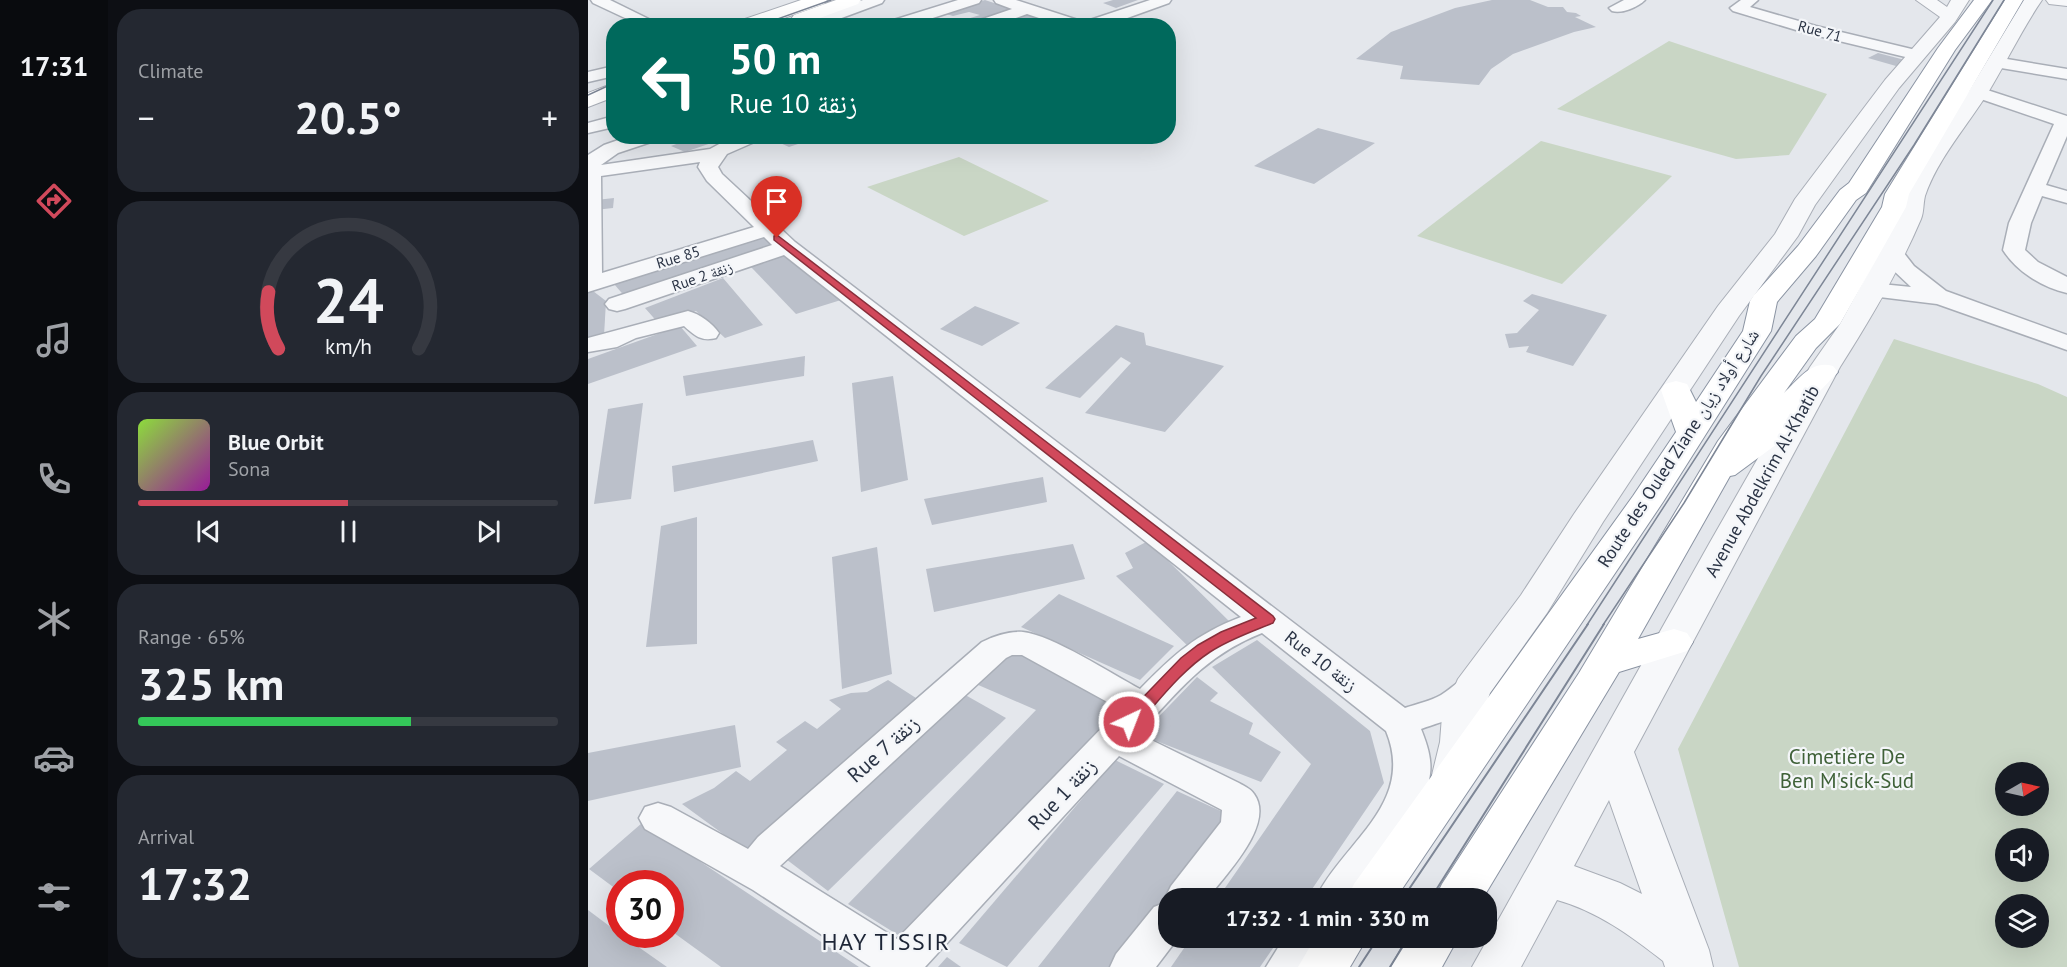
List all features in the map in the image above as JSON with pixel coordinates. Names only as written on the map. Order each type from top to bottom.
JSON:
[{"type":"main road","points":[[765,18],[818,0]]},
{"type":"main road","name":"Route des Ouled Ziane شارع أولاد زيان","points":[[1377,888],[1646,502],[1757,331],[1764,301],[1807,251],[1848,195],[1858,188],[1947,48],[1983,0]]},
{"type":"main road","points":[[1464,888],[1605,662],[1734,441],[1806,342],[1826,324],[1902,211],[1897,194],[1902,184],[2014,0]]},
{"type":"main road","points":[[807,18],[862,1]]},
{"type":"main road","points":[[588,82],[606,74]]},
{"type":"main road","points":[[588,102],[606,93]]},
{"type":"main road","points":[[1712,476],[1770,434],[1789,405],[1823,372]]},
{"type":"main road","points":[[1676,390],[1691,432]]},
{"type":"main road","points":[[1605,662],[1674,642]]},
{"type":"main road","points":[[1322,967],[1336,948]]},
{"type":"main road","points":[[1415,967],[1427,948]]},
{"type":"street","points":[[598,0],[638,18]]},
{"type":"street","points":[[916,18],[974,0]]},
{"type":"street","points":[[1112,18],[1164,0]]},
{"type":"street","points":[[1617,8],[1638,0]]},
{"type":"street","name":"Rue 71","points":[[1751,0],[1738,8],[1812,30],[1918,55]]},
{"type":"street","points":[[1343,888],[1393,820],[1411,781],[1411,750],[1400,723],[1453,704],[1472,689],[1534,604],[1728,312],[1786,236],[1803,204],[1892,84],[1955,8],[1924,0]]},
{"type":"street","name":"Avenue Abdelkrim Al-Khatib","points":[[1496,967],[1823,372],[1854,324],[1893,253],[1902,211],[2033,0]]},
{"type":"street","points":[[2055,0],[2067,1]]},
{"type":"street","points":[[823,18],[862,1]]},
{"type":"street","points":[[990,18],[1017,3],[1058,18]]},
{"type":"street","points":[[1995,62],[2067,74]]},
{"type":"street","points":[[588,77],[606,73]]},
{"type":"street","points":[[1978,92],[2065,122],[2020,223],[2014,250],[2017,256],[2027,264],[2067,286]]},
{"type":"street","points":[[591,128],[606,123]]},
{"type":"street","points":[[627,333],[629,328],[617,304],[589,285],[591,161],[598,155],[628,144]]},
{"type":"street","points":[[590,172],[715,154],[736,144]]},
{"type":"street","name":"Rue 10 زنقة","points":[[715,154],[708,167],[714,177],[777,238],[1400,723]]},
{"type":"street","points":[[2036,188],[2067,197]]},
{"type":"street","name":"Rue 85","points":[[589,285],[777,238]]},
{"type":"street","name":"Rue 2 زنقة","points":[[617,304],[777,238]]},
{"type":"street","points":[[1893,253],[1899,265],[1908,274],[1941,297]]},
{"type":"street","points":[[1871,290],[1941,297],[2067,343]]},
{"type":"street","points":[[588,345],[608,342],[627,333],[688,318],[707,333]]},
{"type":"street","name":"Rue 1 زنقة","points":[[900,966],[1186,662],[1226,635],[1268,619]]},
{"type":"street","name":"Rue 7 زنقة","points":[[767,879],[760,870],[762,860],[772,848],[994,650],[1006,644],[1017,642],[1030,645],[1143,706]]},
{"type":"street","points":[[1451,784],[1461,742],[1462,716],[1472,689]]},
{"type":"street","points":[[1114,738],[1226,793],[1240,803],[1242,815],[1238,828],[1193,888]]},
{"type":"street","points":[[1614,754],[1687,958]]},
{"type":"street","points":[[658,818],[767,879],[900,966]]},
{"type":"street","points":[[1546,878],[1573,884],[1634,912],[1687,958]]},
{"type":"street","points":[[1131,967],[1158,932]]},
{"type":"street","points":[[1287,967],[1301,948]]},
{"type":"green space","points":[[1669,41],[1827,94],[1789,155],[1736,159],[1557,109]]},
{"type":"green space","points":[[1541,141],[1672,176],[1562,284],[1417,236]]},
{"type":"green space","points":[[959,157],[1049,201],[964,236],[867,187]]},
{"type":"green space","name":"Cimetière De Ben M'sick-Sud","points":[[1894,339],[2038,384],[2067,397],[2067,967],[1739,967],[1678,749]]},
{"type":"building","points":[[985,0],[1018,11],[995,18],[970,18],[980,15],[969,12],[953,16],[943,13]]},
{"type":"building","points":[[1113,0],[1138,0],[1116,8],[1103,3]]},
{"type":"building","points":[[1492,0],[1530,0],[1548,7],[1563,7],[1567,12],[1581,16],[1575,17],[1596,27],[1574,32],[1513,54],[1491,69],[1479,85],[1400,79],[1403,66],[1356,59],[1391,32],[1455,8]]},
{"type":"building","points":[[1030,14],[1041,18],[1015,18]]},
{"type":"building","points":[[1878,53],[1905,60],[1896,66],[1868,58]]},
{"type":"building","points":[[1318,128],[1375,143],[1314,184],[1254,166]]},
{"type":"building","points":[[676,144],[708,144],[685,152],[671,146]]},
{"type":"building","points":[[782,144],[798,144],[789,147]]},
{"type":"building","points":[[614,198],[613,208],[595,210],[596,200]]},
{"type":"building","points":[[765,236],[780,245],[627,299],[614,284]]},
{"type":"building","points":[[785,254],[841,300],[796,314],[751,267]]},
{"type":"building","points":[[723,278],[763,325],[725,338],[696,311],[660,325],[645,308]]},
{"type":"building","points":[[593,291],[606,301],[604,336],[588,339],[588,292]]},
{"type":"building","points":[[1532,294],[1607,315],[1573,366],[1526,352],[1529,346],[1509,348],[1505,334],[1517,333],[1539,310],[1523,301]]},
{"type":"building","points":[[975,306],[1020,323],[982,346],[940,329]]},
{"type":"building","points":[[1116,325],[1144,333],[1146,345],[1224,366],[1165,432],[1085,413],[1131,363],[1121,357],[1080,398],[1045,388]]},
{"type":"building","points":[[680,326],[697,346],[588,384],[588,359]]},
{"type":"building","points":[[805,356],[804,376],[686,396],[683,376]]},
{"type":"building","points":[[893,376],[908,480],[861,492],[852,383]]},
{"type":"building","points":[[643,403],[631,499],[594,504],[608,409]]},
{"type":"building","points":[[813,440],[818,461],[674,492],[672,466]]},
{"type":"building","points":[[1043,477],[1047,502],[932,525],[924,499]]},
{"type":"building","points":[[697,517],[697,644],[646,647],[661,526]]},
{"type":"building","points":[[1148,541],[1233,625],[1192,650],[1116,576],[1133,568],[1125,553]]},
{"type":"building","points":[[1073,544],[1085,579],[934,612],[926,569]]},
{"type":"building","points":[[877,547],[892,674],[842,689],[832,557]]},
{"type":"building","points":[[1059,594],[1174,646],[1140,680],[1021,627]]},
{"type":"building","points":[[1257,640],[1370,731],[1384,783],[1313,888],[1225,888],[1311,764],[1212,667]]},
{"type":"building","points":[[1016,650],[1122,712],[911,943],[848,904],[1036,710],[976,684]]},
{"type":"building","points":[[1197,677],[1218,693],[1210,701],[1253,723],[1249,734],[1281,752],[1261,782],[1141,735]]},
{"type":"building","points":[[888,680],[916,698],[745,850],[682,804],[714,788],[736,771],[750,781],[787,750],[776,742],[805,721],[817,729],[841,709],[829,700],[851,693],[867,692]]},
{"type":"building","points":[[960,692],[1006,718],[828,891],[782,856]]},
{"type":"building","points":[[735,725],[741,767],[588,801],[588,753]]},
{"type":"building","points":[[1115,760],[1164,784],[1007,967],[959,943]]},
{"type":"building","points":[[1177,791],[1236,818],[1184,888],[1158,888],[1158,923],[1126,967],[1038,967]]},
{"type":"building","points":[[642,823],[859,967],[721,967],[684,940],[684,870],[606,870],[606,882],[589,869]]},
{"type":"building","points":[[588,910],[606,924],[606,948],[640,948],[667,967],[588,967]]},
{"type":"building","points":[[1184,948],[1273,948],[1260,967],[1171,967]]},
{"type":"building","points":[[947,957],[961,967],[938,967]]},
{"type":"tram line","points":[[780,18],[831,0]]},
{"type":"tram line","points":[[1587,625],[1993,0]]},
{"type":"tram line","points":[[1603,625],[1684,503],[1761,376],[1914,145],[2004,0]]},
{"type":"tram line","points":[[588,95],[606,87]]},
{"type":"tram line","points":[[1410,888],[1588,624]]},
{"type":"tram line","points":[[1437,888],[1604,624]]},
{"type":"tram line","points":[[1359,967],[1371,948]]},
{"type":"tram line","points":[[1390,967],[1402,948]]},
{"type":"district","name":"HAY TISSIR","points":[[886,941]]},
{"type":"route","points":[[777,238],[1268,619],[1226,635],[1203,649],[1186,662],[1129,722]]}]
